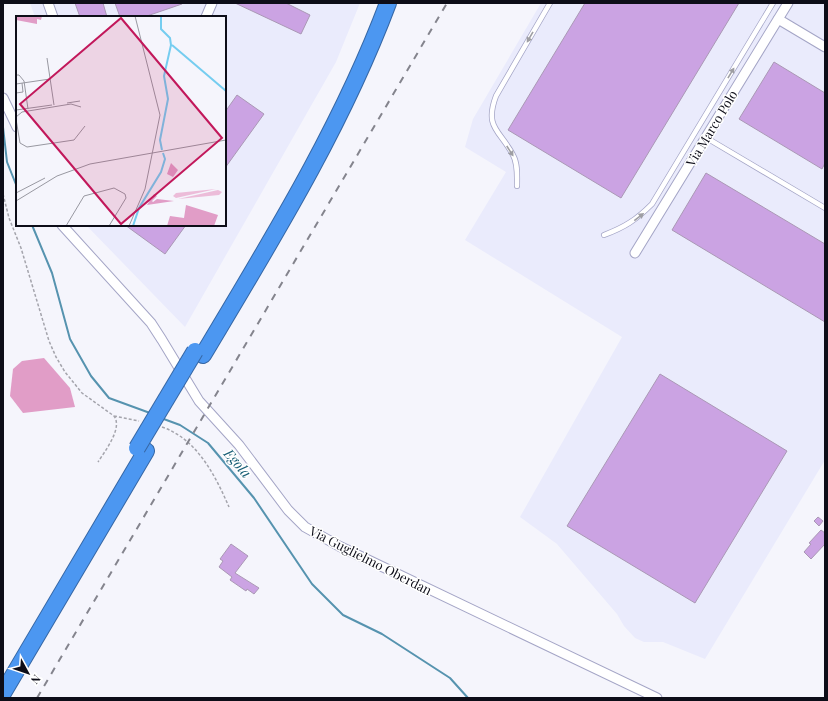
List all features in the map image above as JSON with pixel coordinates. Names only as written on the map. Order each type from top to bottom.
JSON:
[{"type":"highway","points":[[3,693],[199,353],[296,178],[346,79],[378,3]]},
{"type":"highway","points":[[199,353],[282,220],[331,132],[368,53],[388,3]]},
{"type":"highway","points":[[3,675],[142,450]]},
{"type":"street","points":[[48,3],[53,16]]},
{"type":"street","points":[[206,16],[212,3]]},
{"type":"street","name":"Via Marco Polo","points":[[635,254],[788,3]]},
{"type":"street","points":[[778,19],[825,47]]},
{"type":"street","points":[[3,98],[16,125]]},
{"type":"street","name":"Via Guglielmo Oberdan","points":[[63,226],[150,324],[162,340],[199,400],[239,445],[288,510],[305,527],[339,546],[657,698]]},
{"type":"lane","points":[[517,186],[514,156],[493,126],[491,118],[492,106],[496,96],[550,3]]},
{"type":"lane","points":[[604,235],[622,228],[639,218],[652,204],[773,3]]},
{"type":"lane","points":[[705,137],[825,207]]},
{"type":"path","points":[[3,194],[9,218],[21,248],[49,340],[56,357],[65,372],[82,393],[114,416],[117,420],[117,426],[110,444],[98,462]]},
{"type":"path","points":[[114,416],[143,421]]},
{"type":"path","points":[[157,426],[170,430],[194,447],[213,474],[229,507]]},
{"type":"shaded area","points":[[30,3],[360,3],[336,62],[185,327],[87,226],[226,226],[226,16],[35,16]]},
{"type":"shaded area","points":[[541,3],[825,3],[825,460],[705,659],[663,642],[644,642],[635,638],[624,626],[617,614],[557,544],[520,517],[622,337],[465,240],[506,172],[465,147],[473,119]]},
{"type":"shaded area","points":[[44,358],[70,388],[75,407],[23,413],[10,396],[13,369],[22,361]]},
{"type":"building","points":[[75,3],[103,3],[107,16],[80,16]]},
{"type":"building","points":[[115,3],[182,3],[147,16],[120,16]]},
{"type":"building","points":[[235,3],[286,3],[310,15],[301,34]]},
{"type":"building","points":[[585,3],[739,3],[621,198],[508,130]]},
{"type":"building","points":[[774,62],[825,93],[825,163],[822,169],[739,119]]},
{"type":"building","points":[[237,95],[264,114],[226,167],[226,111]]},
{"type":"building","points":[[706,173],[825,244],[825,322],[672,230]]},
{"type":"building","points":[[126,226],[185,226],[165,254]]},
{"type":"building","points":[[660,374],[787,451],[695,603],[567,526]]},
{"type":"building","points":[[818,517],[823,521],[819,526],[814,521]]},
{"type":"building","points":[[821,530],[825,533],[825,544],[811,559],[804,552],[811,544],[809,543]]},
{"type":"building","points":[[231,544],[248,556],[235,573],[259,588],[254,594],[247,589],[246,591],[230,580],[232,577],[219,567],[223,561],[220,559]]},
{"type":"waterway","name":"Egola","points":[[3,127],[7,162],[16,184]]},
{"type":"waterway","name":"Egola","points":[[32,226],[52,273],[70,339],[91,376],[109,398],[150,413]]},
{"type":"waterway","name":"Egola","points":[[161,418],[180,425],[208,443],[254,498],[312,584],[343,615],[382,634],[450,678],[468,698]]},
{"type":"railway","points":[[37,698],[447,3]]}]
